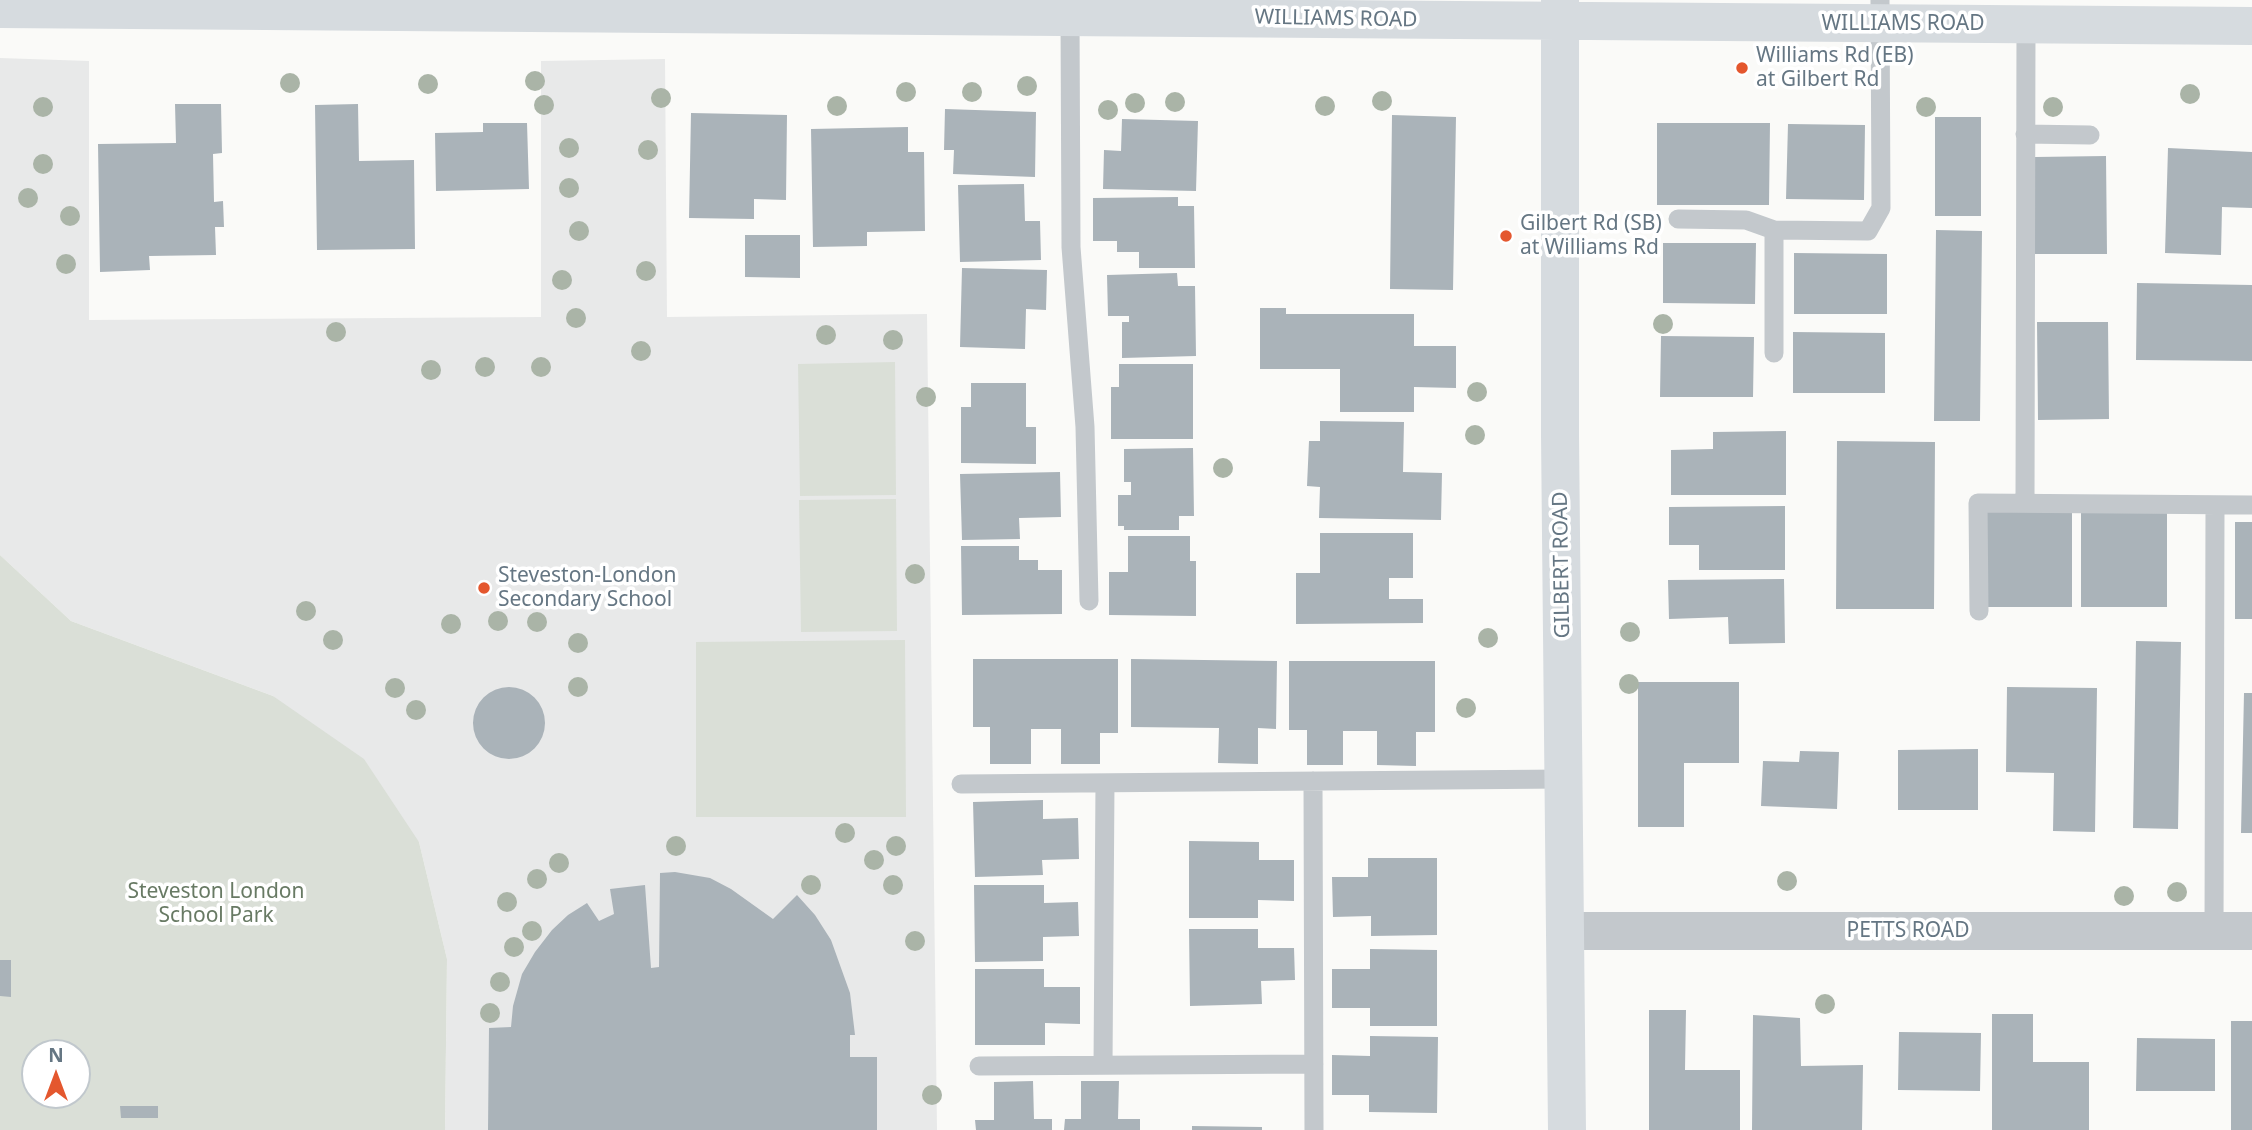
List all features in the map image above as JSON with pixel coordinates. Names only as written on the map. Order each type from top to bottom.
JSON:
[{"type":"street","name":"WILLIAMS ROAD","points":[[0,9],[267,5],[818,16],[1560,11],[1880,12],[2026,24],[2252,26]]},
{"type":"street","name":"GILBERT ROAD","points":[[1560,11],[1567,1130]]},
{"type":"street","name":"PETTS ROAD","points":[[1565,931],[2252,931]]},
{"type":"lane","points":[[1678,219],[1746,220],[1774,230],[1868,231],[1881,208],[1880,12]]},
{"type":"lane","points":[[1070,16],[1070,247],[1085,427],[1089,601]]},
{"type":"lane","points":[[2025,503],[2026,24]]},
{"type":"lane","points":[[2025,134],[2090,135]]},
{"type":"lane","points":[[1773,352],[1774,230]]},
{"type":"lane","points":[[1979,611],[1978,503],[2252,505]]},
{"type":"lane","points":[[2214,931],[2216,505]]},
{"type":"lane","points":[[961,784],[1563,779]]},
{"type":"lane","points":[[1313,781],[1314,1130]]},
{"type":"lane","points":[[1103,1065],[1105,783]]},
{"type":"lane","points":[[979,1066],[1314,1064]]},
{"type":"shaded area","name":"Steveston-London Secondary School","points":[[0,58],[89,61],[89,320],[541,317],[541,61],[665,59],[667,317],[927,314],[937,1130],[445,1130],[447,959],[419,842],[273,696],[71,621],[0,555]]},
{"type":"green space","points":[[895,362],[896,495],[800,496],[798,364]]},
{"type":"green space","points":[[896,499],[897,631],[801,632],[799,500]]},
{"type":"green space","name":"Steveston London School Park","points":[[0,555],[71,621],[273,696],[364,759],[419,842],[447,959],[445,1130],[0,1130]]},
{"type":"green space","points":[[905,640],[906,817],[696,817],[696,642]]},
{"type":"building","points":[[175,104],[221,104],[222,153],[213,154],[214,202],[223,201],[224,227],[215,227],[216,255],[149,256],[150,270],[100,272],[98,144],[176,143]]},
{"type":"building","points":[[358,104],[359,161],[414,160],[415,249],[317,250],[315,105]]},
{"type":"building","points":[[945,109],[1036,112],[1035,177],[953,174],[954,150],[944,150]]},
{"type":"building","points":[[691,113],[787,115],[786,200],[754,199],[754,219],[689,218]]},
{"type":"building","points":[[1392,115],[1456,117],[1453,290],[1390,289]]},
{"type":"building","points":[[1935,117],[1981,117],[1981,216],[1935,216]]},
{"type":"building","points":[[1122,119],[1198,121],[1196,191],[1103,189],[1104,150],[1121,151]]},
{"type":"building","points":[[483,123],[527,123],[529,189],[436,191],[435,133],[483,132]]},
{"type":"building","points":[[1657,123],[1770,123],[1769,205],[1657,205]]},
{"type":"building","points":[[1788,124],[1865,125],[1864,200],[1786,199]]},
{"type":"building","points":[[908,127],[908,152],[924,152],[925,231],[867,232],[867,246],[813,247],[811,129]]},
{"type":"building","points":[[2168,148],[2252,152],[2252,208],[2222,207],[2221,255],[2165,253]]},
{"type":"building","points":[[2106,156],[2107,254],[2035,254],[2035,157]]},
{"type":"building","points":[[1024,184],[1025,221],[1040,221],[1041,260],[960,262],[958,185]]},
{"type":"building","points":[[1178,197],[1178,206],[1194,206],[1195,268],[1139,268],[1139,252],[1117,252],[1117,241],[1093,241],[1093,198]]},
{"type":"building","points":[[1936,230],[1982,231],[1980,421],[1934,421]]},
{"type":"building","points":[[745,235],[800,235],[800,278],[745,277]]},
{"type":"building","points":[[1663,243],[1756,243],[1755,304],[1663,303]]},
{"type":"building","points":[[1794,253],[1887,254],[1887,314],[1794,314]]},
{"type":"building","points":[[962,268],[1047,270],[1046,310],[1026,309],[1025,349],[960,347]]},
{"type":"building","points":[[1177,273],[1178,286],[1195,286],[1196,356],[1122,358],[1122,322],[1129,322],[1129,316],[1108,316],[1107,275]]},
{"type":"building","points":[[2137,283],[2252,285],[2252,361],[2136,360]]},
{"type":"building","points":[[1260,308],[1286,308],[1286,314],[1414,314],[1414,346],[1456,346],[1456,388],[1414,387],[1414,412],[1340,412],[1340,369],[1260,369]]},
{"type":"building","points":[[2037,322],[2108,322],[2109,419],[2038,420]]},
{"type":"building","points":[[1793,332],[1885,333],[1885,393],[1793,393]]},
{"type":"building","points":[[1661,336],[1754,337],[1753,397],[1660,397]]},
{"type":"building","points":[[1119,364],[1193,364],[1193,439],[1111,439],[1111,387],[1119,387]]},
{"type":"building","points":[[971,383],[1026,383],[1026,427],[1036,427],[1036,464],[961,463],[961,407],[971,407]]},
{"type":"building","points":[[1320,421],[1404,422],[1403,472],[1442,473],[1441,520],[1319,518],[1320,487],[1307,486],[1309,441],[1320,441]]},
{"type":"building","points":[[1786,431],[1786,495],[1671,495],[1671,450],[1713,449],[1713,432]]},
{"type":"building","points":[[1837,441],[1935,442],[1934,609],[1836,609]]},
{"type":"building","points":[[1193,448],[1194,516],[1179,516],[1179,530],[1124,530],[1124,526],[1118,526],[1118,495],[1131,495],[1131,482],[1124,482],[1124,449]]},
{"type":"building","points":[[1060,472],[1061,517],[1019,518],[1020,539],[962,540],[960,474]]},
{"type":"building","points":[[1785,506],[1785,570],[1699,570],[1699,545],[1669,545],[1669,507]]},
{"type":"building","points":[[2081,510],[2167,510],[2167,607],[2081,607]]},
{"type":"building","points":[[1986,511],[2072,511],[2072,607],[1987,607]]},
{"type":"building","points":[[2235,522],[2252,522],[2252,619],[2235,619]]},
{"type":"building","points":[[1320,533],[1413,533],[1413,578],[1389,578],[1389,599],[1423,599],[1423,623],[1296,624],[1296,573],[1320,573]]},
{"type":"building","points":[[1128,536],[1190,536],[1190,561],[1196,561],[1196,616],[1109,615],[1109,572],[1128,572]]},
{"type":"building","points":[[961,546],[1019,546],[1019,560],[1038,560],[1038,570],[1062,570],[1062,614],[962,615]]},
{"type":"building","points":[[1784,579],[1785,643],[1729,644],[1728,617],[1669,619],[1668,580]]},
{"type":"building","points":[[2136,641],[2181,642],[2178,829],[2133,828]]},
{"type":"building","points":[[973,659],[1118,659],[1118,733],[1100,733],[1100,764],[1061,764],[1061,729],[1031,729],[1031,764],[990,764],[990,727],[973,727]]},
{"type":"building","points":[[1131,659],[1277,661],[1276,729],[1258,728],[1258,764],[1218,763],[1219,728],[1131,727]]},
{"type":"building","points":[[1289,661],[1435,661],[1435,732],[1416,732],[1416,766],[1377,765],[1377,731],[1343,731],[1343,765],[1307,765],[1307,730],[1289,730]]},
{"type":"building","points":[[1638,682],[1739,682],[1739,763],[1684,763],[1684,827],[1638,827]]},
{"type":"building","points":[[502,687],[516,687],[535,697],[545,716],[545,730],[535,749],[516,759],[502,759],[483,749],[473,730],[473,716],[483,697]]},
{"type":"building","points":[[2007,687],[2097,688],[2095,832],[2053,831],[2054,773],[2006,772]]},
{"type":"building","points":[[2244,693],[2252,693],[2252,833],[2241,833]]},
{"type":"building","points":[[1978,749],[1978,810],[1898,810],[1898,750]]},
{"type":"building","points":[[1800,751],[1839,752],[1837,809],[1761,806],[1763,761],[1799,762]]},
{"type":"building","points":[[1043,800],[1043,819],[1078,818],[1079,859],[1042,860],[1043,875],[975,877],[973,802]]},
{"type":"building","points":[[1189,841],[1259,842],[1259,860],[1294,860],[1294,901],[1258,900],[1258,918],[1189,918]]},
{"type":"building","points":[[1368,858],[1437,858],[1437,935],[1371,936],[1371,916],[1333,917],[1332,877],[1368,877]]},
{"type":"building","points":[[675,872],[710,878],[731,889],[773,919],[797,895],[815,915],[831,940],[850,993],[855,1035],[850,1035],[850,1057],[877,1057],[877,1130],[488,1130],[489,1028],[511,1027],[513,1006],[522,974],[535,952],[552,930],[568,915],[587,903],[599,921],[614,914],[610,889],[645,885],[651,968],[659,967],[660,873]]},
{"type":"building","points":[[974,885],[1044,885],[1044,903],[1078,902],[1079,936],[1043,937],[1043,961],[975,962]]},
{"type":"building","points":[[1189,929],[1258,929],[1258,948],[1294,948],[1295,980],[1261,981],[1262,1004],[1190,1006]]},
{"type":"building","points":[[1370,949],[1437,950],[1437,1026],[1370,1026],[1370,1008],[1332,1008],[1332,969],[1370,969]]},
{"type":"building","points":[[0,960],[11,960],[11,997],[0,996]]},
{"type":"building","points":[[975,969],[1044,969],[1044,987],[1080,987],[1080,1024],[1045,1023],[1045,1045],[975,1045]]},
{"type":"building","points":[[1649,1010],[1686,1010],[1685,1070],[1740,1070],[1740,1130],[1649,1130]]},
{"type":"building","points":[[1992,1014],[2033,1014],[2033,1062],[2089,1062],[2089,1130],[1992,1130]]},
{"type":"building","points":[[1753,1015],[1800,1018],[1801,1066],[1863,1065],[1862,1130],[1752,1130]]},
{"type":"building","points":[[2231,1021],[2252,1021],[2252,1130],[2231,1130]]},
{"type":"building","points":[[1899,1032],[1981,1033],[1980,1091],[1898,1090]]},
{"type":"building","points":[[1370,1036],[1438,1037],[1437,1113],[1369,1112],[1369,1095],[1332,1095],[1332,1055],[1370,1056]]},
{"type":"building","points":[[2137,1038],[2215,1039],[2215,1091],[2136,1091]]},
{"type":"building","points":[[1033,1081],[1034,1119],[1052,1119],[1052,1130],[976,1130],[975,1120],[994,1120],[994,1082]]},
{"type":"building","points":[[1081,1081],[1119,1081],[1118,1119],[1140,1119],[1140,1130],[1064,1130],[1065,1119],[1081,1119]]},
{"type":"building","points":[[120,1106],[158,1106],[158,1118],[121,1118]]},
{"type":"building","points":[[1192,1126],[1262,1127],[1262,1130],[1192,1130]]},
{"type":"place","name":"Williams Rd (EB) at Gilbert Rd","points":[[1742,68]]},
{"type":"place","name":"Gilbert Rd (SB) at Williams Rd","points":[[1506,236]]},
{"type":"place","name":"Steveston-London Secondary School","points":[[484,588]]}]
